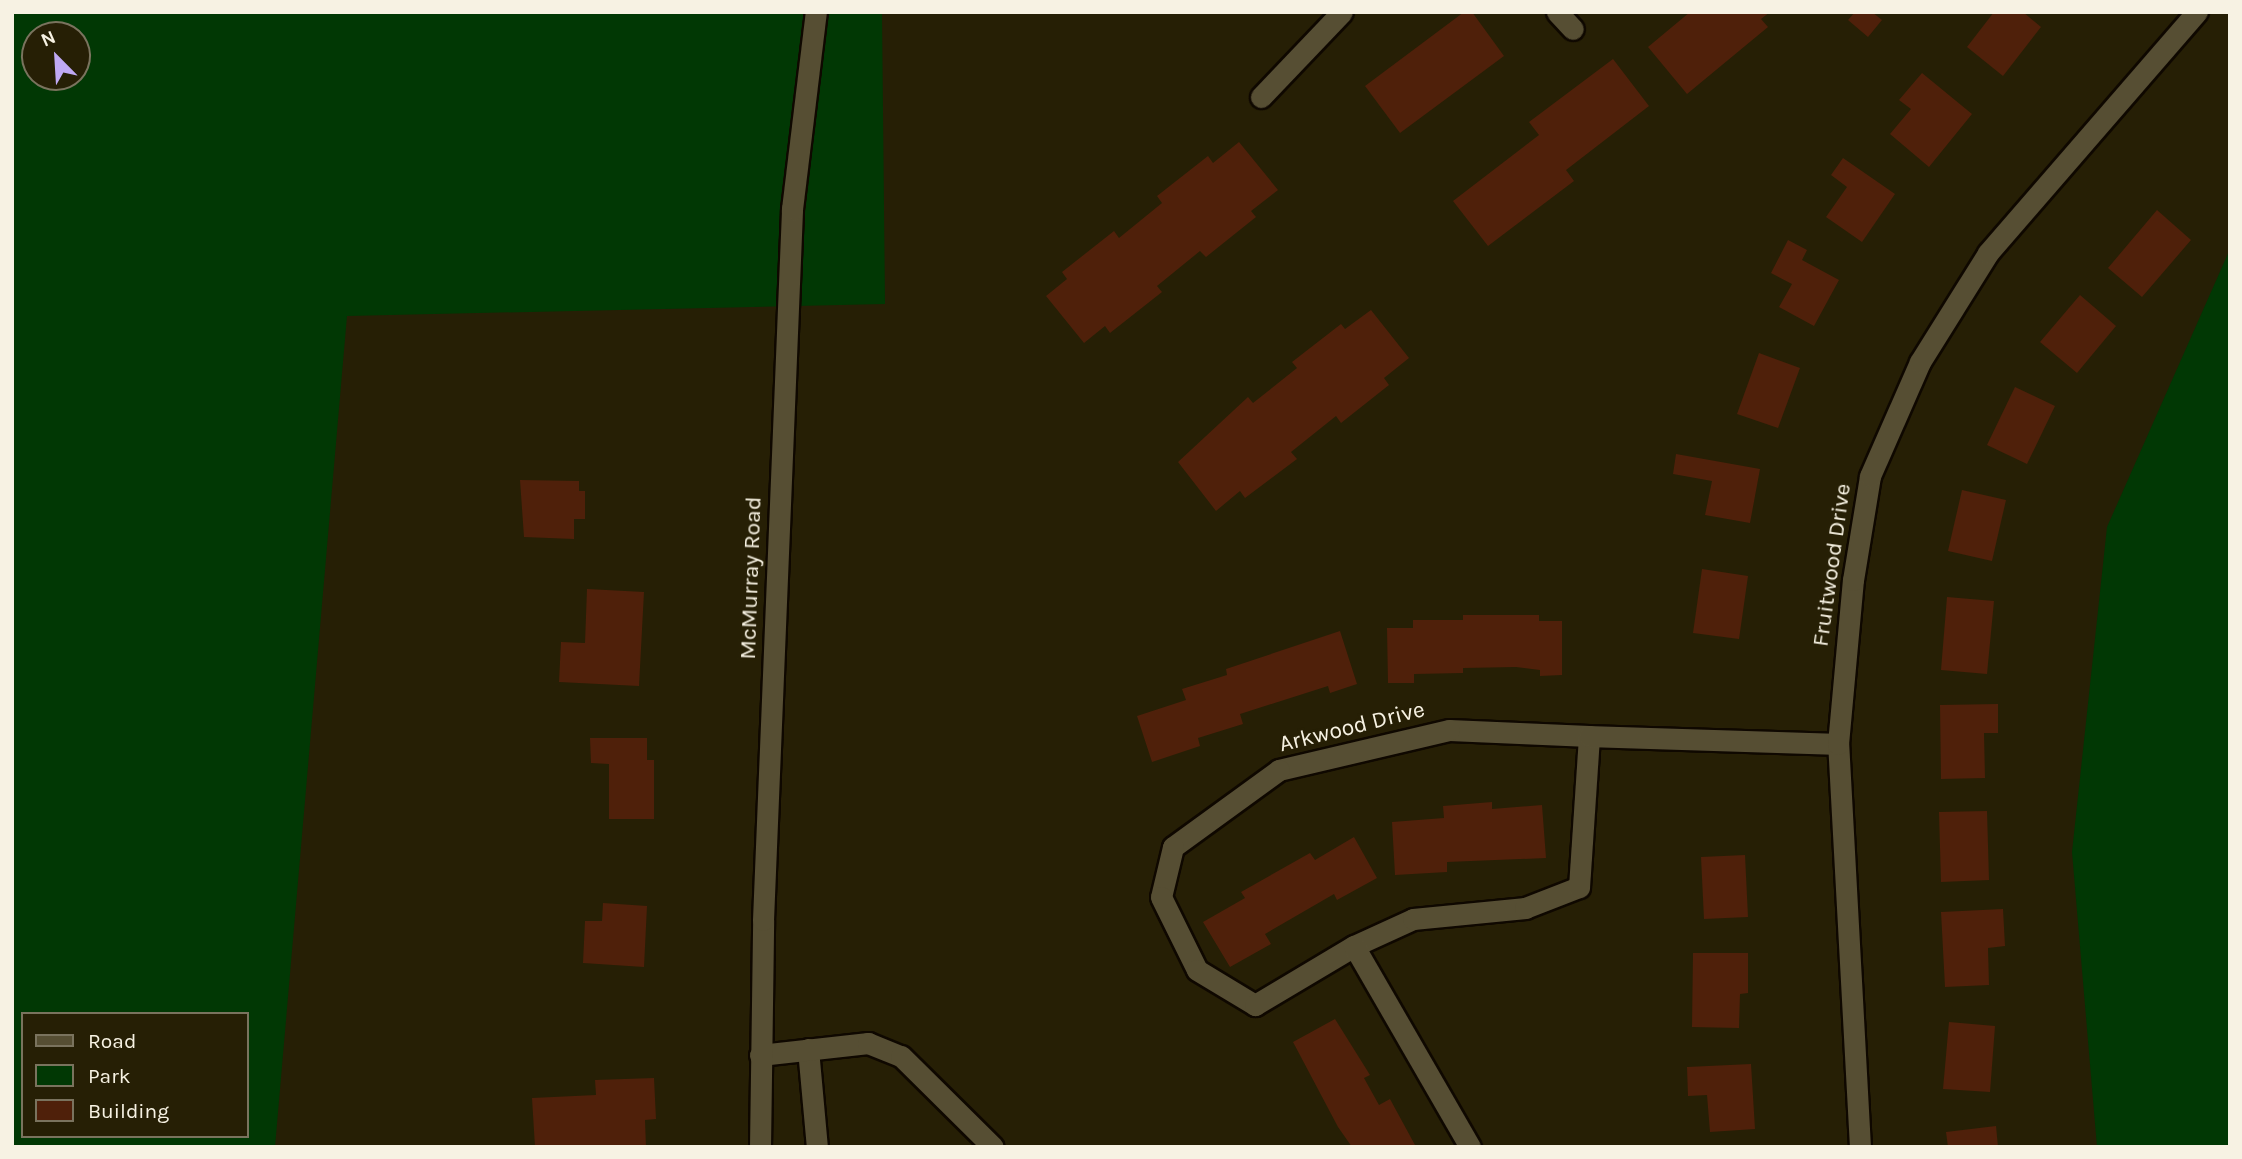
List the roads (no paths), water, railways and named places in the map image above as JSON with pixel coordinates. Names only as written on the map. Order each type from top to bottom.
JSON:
[{"type":"street","name":"McMurray Road","points":[[760,1147],[760,1055],[792,209],[816,12]]},
{"type":"street","points":[[1261,97],[1342,12]]},
{"type":"street","points":[[1557,12],[1573,29]]},
{"type":"street","name":"Fruitwood Drive","points":[[1860,1147],[1838,744],[1853,580],[1870,476],[1920,362],[1988,253],[2197,12]]},
{"type":"street","name":"Arkwood Drive","points":[[1589,736],[1579,887],[1525,908],[1413,919],[1354,946],[1255,1005],[1197,970],[1161,897],[1173,847],[1279,770],[1449,730],[1838,744]]},
{"type":"street","points":[[1354,946],[1470,1147]]},
{"type":"street","points":[[760,1055],[867,1043],[901,1056],[993,1147]]},
{"type":"street","points":[[808,1049],[817,1147]]}]
